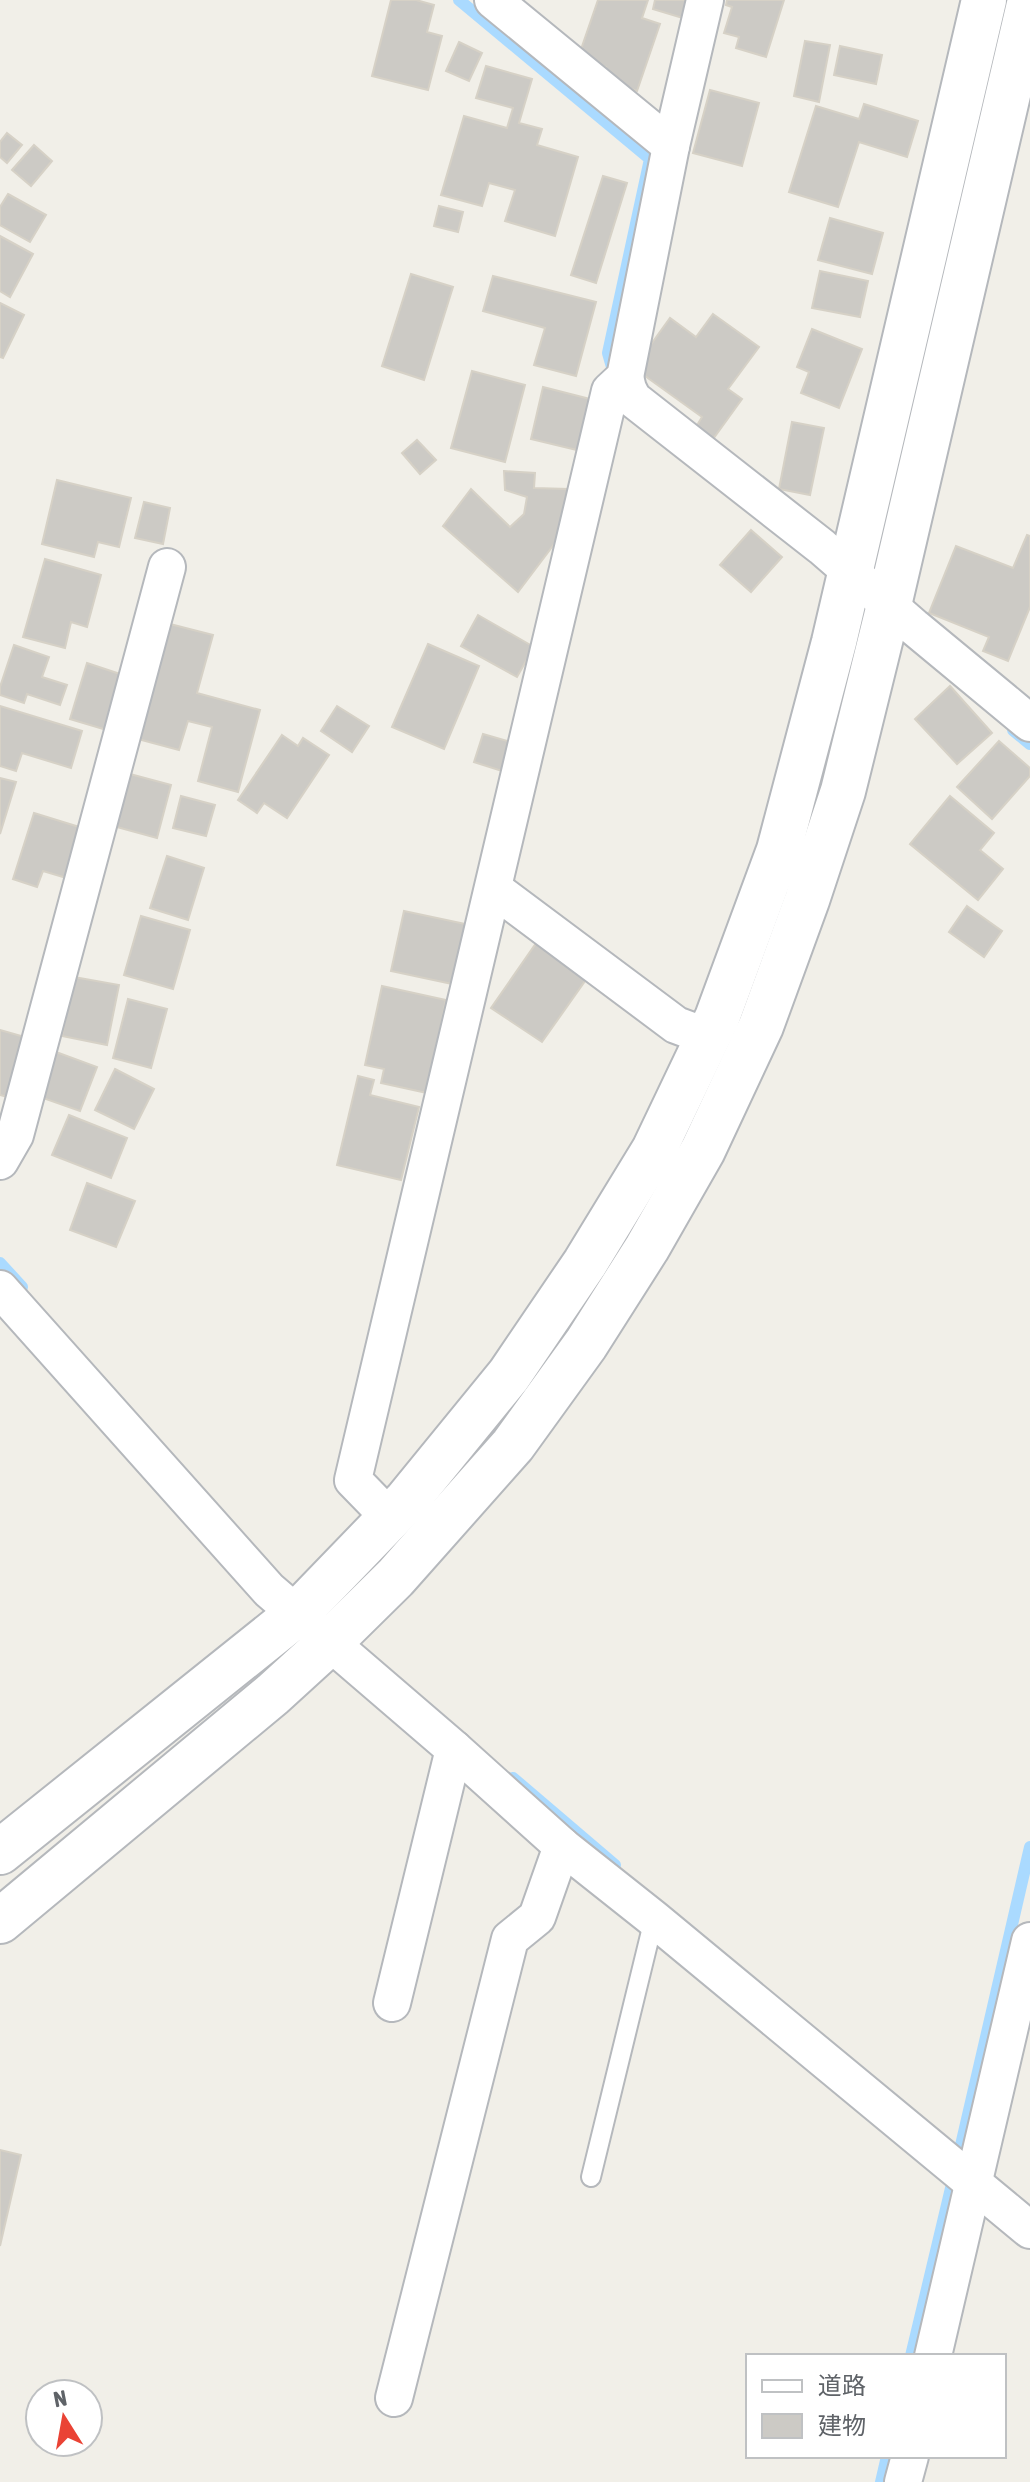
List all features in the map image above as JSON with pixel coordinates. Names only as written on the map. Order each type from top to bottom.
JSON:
[{"type":"street","points":[[493,0],[671,146]]},
{"type":"street","points":[[390,1518],[353,1480],[619,383],[705,0]]},
{"type":"street","points":[[0,1852],[297,1614],[407,1500],[509,1375],[585,1263],[654,1150],[717,1018],[779,850],[834,642],[984,0]]},
{"type":"street","points":[[0,1921],[273,1694],[395,1578],[513,1445],[586,1344],[647,1248],[703,1150],[761,1026],[843,791],[1030,0]]},
{"type":"street","points":[[619,383],[628,389],[633,399],[822,547],[1030,723]]},
{"type":"street","points":[[0,1161],[15,1135],[167,567]]},
{"type":"street","points":[[494,889],[676,1025],[708,1037]]},
{"type":"street","points":[[1,1294],[258,1578],[297,1614],[562,1846],[977,2172],[1030,2230]]},
{"type":"street","points":[[392,2003],[454,1749]]},
{"type":"street","points":[[394,2398],[510,1939],[537,1917],[562,1846]]},
{"type":"street","points":[[933,2354],[977,2172],[1016,2068],[1030,1941]]},
{"type":"street","points":[[903,2482],[909,2458]]},
{"type":"lane","points":[[591,2177],[654,1919]]},
{"type":"building","points":[[391,0],[416,0],[434,5],[427,32],[442,36],[428,90],[372,76]]},
{"type":"building","points":[[598,0],[648,0],[642,18],[660,24],[637,91],[601,79],[606,67],[578,58]]},
{"type":"building","points":[[655,0],[692,0],[686,19],[653,9]]},
{"type":"building","points":[[727,0],[784,0],[766,57],[736,48],[739,37],[724,33],[732,7],[726,5]]},
{"type":"building","points":[[805,41],[830,45],[819,102],[794,96]]},
{"type":"building","points":[[459,42],[482,53],[469,81],[446,71]]},
{"type":"building","points":[[840,46],[882,55],[876,84],[834,75]]},
{"type":"building","points":[[486,66],[532,79],[519,123],[542,129],[537,145],[578,157],[555,236],[505,221],[515,190],[489,183],[482,206],[441,195],[464,116],[507,128],[513,108],[476,98]]},
{"type":"building","points":[[710,90],[759,103],[742,166],[693,153]]},
{"type":"building","points":[[864,104],[918,121],[907,157],[859,142],[838,207],[789,192],[816,106],[859,119]]},
{"type":"building","points":[[7,133],[22,145],[7,163],[0,157],[0,142]]},
{"type":"building","points":[[34,145],[52,161],[31,186],[12,170]]},
{"type":"building","points":[[603,176],[627,183],[596,283],[571,275]]},
{"type":"building","points":[[8,194],[46,215],[30,242],[0,225],[0,207]]},
{"type":"building","points":[[439,206],[463,212],[458,232],[434,226]]},
{"type":"building","points":[[830,218],[883,233],[872,274],[818,260]]},
{"type":"building","points":[[0,236],[33,254],[10,297],[0,291]]},
{"type":"building","points":[[820,271],[868,281],[860,317],[812,308]]},
{"type":"building","points":[[411,274],[453,287],[424,380],[382,366]]},
{"type":"building","points":[[493,276],[596,302],[576,376],[534,365],[545,328],[483,311]]},
{"type":"building","points":[[0,303],[24,315],[3,358],[0,357]]},
{"type":"building","points":[[713,314],[759,347],[728,389],[742,399],[713,439],[696,427],[702,417],[634,368],[670,318],[696,337]]},
{"type":"building","points":[[812,329],[862,349],[839,408],[801,393],[809,372],[797,367]]},
{"type":"building","points":[[472,371],[525,385],[505,462],[451,448]]},
{"type":"building","points":[[543,387],[594,400],[581,451],[531,439]]},
{"type":"building","points":[[792,422],[824,428],[810,495],[779,489]]},
{"type":"building","points":[[417,440],[436,460],[420,474],[402,453]]},
{"type":"building","points":[[504,471],[535,473],[534,488],[568,489],[558,539],[518,592],[443,526],[471,489],[510,527],[524,514],[527,497],[505,490]]},
{"type":"building","points":[[57,480],[131,498],[119,547],[98,542],[94,557],[42,544]]},
{"type":"building","points":[[144,502],[170,508],[163,544],[135,538]]},
{"type":"building","points":[[751,530],[782,557],[751,592],[720,565]]},
{"type":"building","points":[[1027,535],[1030,536],[1030,607],[1008,661],[983,651],[989,637],[929,613],[956,546],[1013,568]]},
{"type":"building","points":[[45,559],[101,575],[87,627],[71,622],[65,648],[23,637]]},
{"type":"building","points":[[478,615],[534,647],[517,677],[461,646]]},
{"type":"building","points":[[170,624],[213,635],[197,693],[260,710],[238,792],[198,781],[212,727],[188,721],[179,750],[138,739]]},
{"type":"building","points":[[428,644],[479,666],[444,749],[392,727]]},
{"type":"building","points":[[14,645],[49,657],[42,677],[67,685],[60,705],[27,694],[24,703],[0,695]]},
{"type":"building","points":[[87,663],[126,676],[110,731],[70,719]]},
{"type":"building","points":[[950,686],[992,733],[957,764],[915,719]]},
{"type":"building","points":[[0,706],[82,731],[71,768],[22,753],[16,771],[0,766]]},
{"type":"building","points":[[337,706],[369,726],[352,752],[321,731]]},
{"type":"building","points":[[483,734],[511,742],[502,771],[474,762]]},
{"type":"building","points":[[282,735],[298,746],[303,738],[329,755],[287,818],[264,803],[257,813],[238,800]]},
{"type":"building","points":[[999,741],[1030,768],[1030,776],[992,819],[957,787]]},
{"type":"building","points":[[130,774],[171,785],[157,838],[117,827]]},
{"type":"building","points":[[0,778],[16,782],[0,834]]},
{"type":"building","points":[[181,796],[215,805],[206,836],[173,828]]},
{"type":"building","points":[[950,796],[994,833],[980,850],[1003,869],[978,900],[910,844]]},
{"type":"building","points":[[34,813],[89,830],[73,880],[43,871],[37,887],[13,879]]},
{"type":"building","points":[[167,856],[204,868],[188,920],[150,908]]},
{"type":"building","points":[[967,906],[1002,931],[984,957],[949,932]]},
{"type":"building","points":[[404,911],[470,925],[457,985],[391,971]]},
{"type":"building","points":[[141,916],[190,930],[173,989],[124,975]]},
{"type":"building","points":[[539,939],[590,974],[542,1042],[491,1008]]},
{"type":"building","points":[[74,977],[119,985],[107,1045],[62,1036]]},
{"type":"building","points":[[382,986],[446,1000],[427,1093],[381,1083],[384,1069],[365,1065]]},
{"type":"building","points":[[128,999],[167,1009],[151,1068],[113,1058]]},
{"type":"building","points":[[0,1030],[28,1038],[11,1098],[0,1095]]},
{"type":"building","points":[[56,1052],[97,1067],[80,1111],[40,1097]]},
{"type":"building","points":[[115,1069],[154,1089],[134,1129],[95,1110]]},
{"type":"building","points":[[358,1076],[374,1080],[370,1095],[419,1107],[401,1180],[337,1165]]},
{"type":"building","points":[[69,1115],[127,1138],[111,1178],[52,1155]]},
{"type":"building","points":[[87,1183],[135,1201],[116,1247],[70,1230]]},
{"type":"building","points":[[0,2150],[21,2155],[0,2246]]},
{"type":"waterway","points":[[459,0],[650,159],[608,353],[614,374]]},
{"type":"waterway","points":[[1013,730],[1030,744]]},
{"type":"waterway","points":[[0,1263],[22,1287]]},
{"type":"waterway","points":[[513,1778],[615,1865]]},
{"type":"waterway","points":[[958,2158],[1030,1847]]},
{"type":"waterway","points":[[911,2354],[952,2184]]},
{"type":"waterway","points":[[881,2482],[887,2458]]}]
